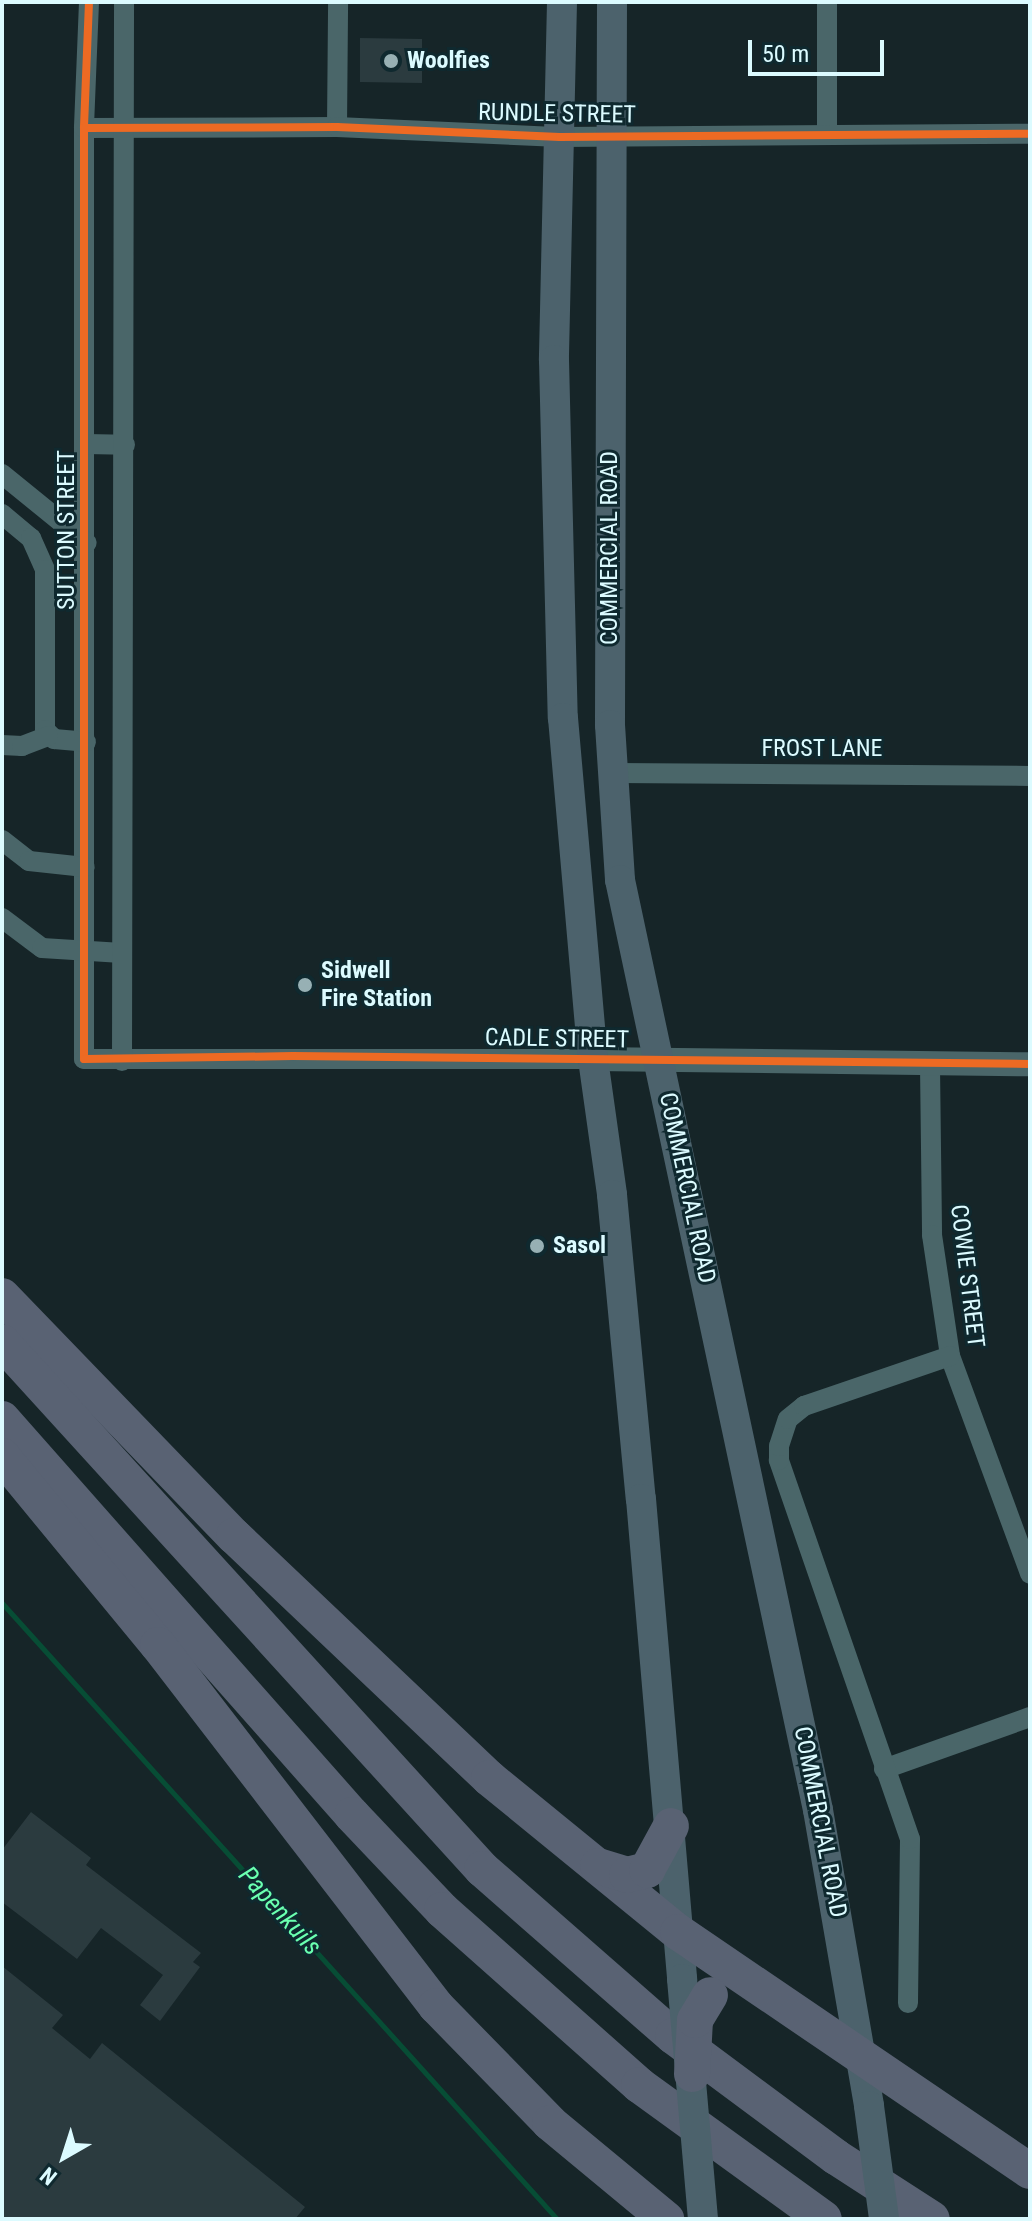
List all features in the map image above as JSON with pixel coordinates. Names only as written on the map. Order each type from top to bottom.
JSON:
[{"type":"highway","points":[[2,1296],[380,1678],[593,1863],[678,1932],[763,1993],[1030,2171]]},
{"type":"highway","points":[[2,1342],[482,1869],[673,2036],[836,2157],[932,2219]]},
{"type":"highway","points":[[2,1419],[442,1910],[639,2085],[824,2219]]},
{"type":"highway","points":[[2,1456],[158,1645],[436,2006],[550,2123],[666,2219]]},
{"type":"highway","points":[[593,1863],[627,1875],[647,1870],[671,1826]]},
{"type":"highway","points":[[692,2074],[696,1987],[732,1987],[763,1993]]},
{"type":"main road","name":"COMMERCIAL ROAD","points":[[562,2],[554,360],[563,718],[593,1059],[612,1195],[671,1826],[678,1932],[696,1987]]},
{"type":"main road","name":"COMMERCIAL ROAD","points":[[612,2],[614,773],[620,880],[821,1826],[862,2060],[884,2219]]},
{"type":"main road","points":[[692,2074],[703,2219]]},
{"type":"street","name":"SUTTON STREET","points":[[84,1059],[87,543],[84,128],[89,2]]},
{"type":"street","points":[[122,1061],[124,2]]},
{"type":"street","points":[[337,127],[338,2]]},
{"type":"street","points":[[827,2],[827,134]]},
{"type":"street","name":"RUNDLE STREET","points":[[84,128],[337,127],[560,137],[1030,134]]},
{"type":"street","points":[[86,444],[125,445]]},
{"type":"street","points":[[2,474],[87,543]]},
{"type":"street","points":[[2,514],[31,538],[45,570],[48,736]]},
{"type":"street","points":[[87,613],[124,614]]},
{"type":"street","points":[[2,745],[22,746],[48,736],[86,742]]},
{"type":"street","name":"FROST LANE","points":[[614,773],[1030,776]]},
{"type":"street","points":[[2,840],[29,861],[85,867]]},
{"type":"street","points":[[2,918],[42,948],[122,953]]},
{"type":"street","name":"CADLE STREET","points":[[84,1059],[122,1061],[293,1056],[930,1066],[1030,1064]]},
{"type":"street","name":"COWIE STREET","points":[[930,1066],[932,1235],[950,1356],[1030,1574]]},
{"type":"street","points":[[908,2003],[913,1854],[779,1460],[781,1430],[804,1406],[950,1356]]},
{"type":"street","points":[[884,1769],[1030,1717]]},
{"type":"building","name":"Woolfies","points":[[360,38],[422,39],[422,83],[360,82]]},
{"type":"building","points":[[31,1812],[91,1858],[86,1865],[201,1953],[193,1962],[200,1967],[160,2021],[140,2005],[163,1975],[101,1928],[77,1959],[2,1902],[2,1850]]},
{"type":"building","points":[[2,1966],[63,2015],[52,2028],[90,2059],[102,2043],[305,2207],[295,2219],[2,2219]]},
{"type":"waterway","name":"Papenkuils","points":[[2,1603],[557,2219]]},
{"type":"cycle path","points":[[89,2],[84,128],[84,1059],[293,1056],[1030,1064]]},
{"type":"cycle path","points":[[84,128],[337,127],[560,137],[1030,134]]},
{"type":"place","name":"Woolfies","points":[[391,61]]},
{"type":"place","name":"Sidwell Fire Station","points":[[305,985]]},
{"type":"place","name":"Sasol","points":[[537,1246]]}]
